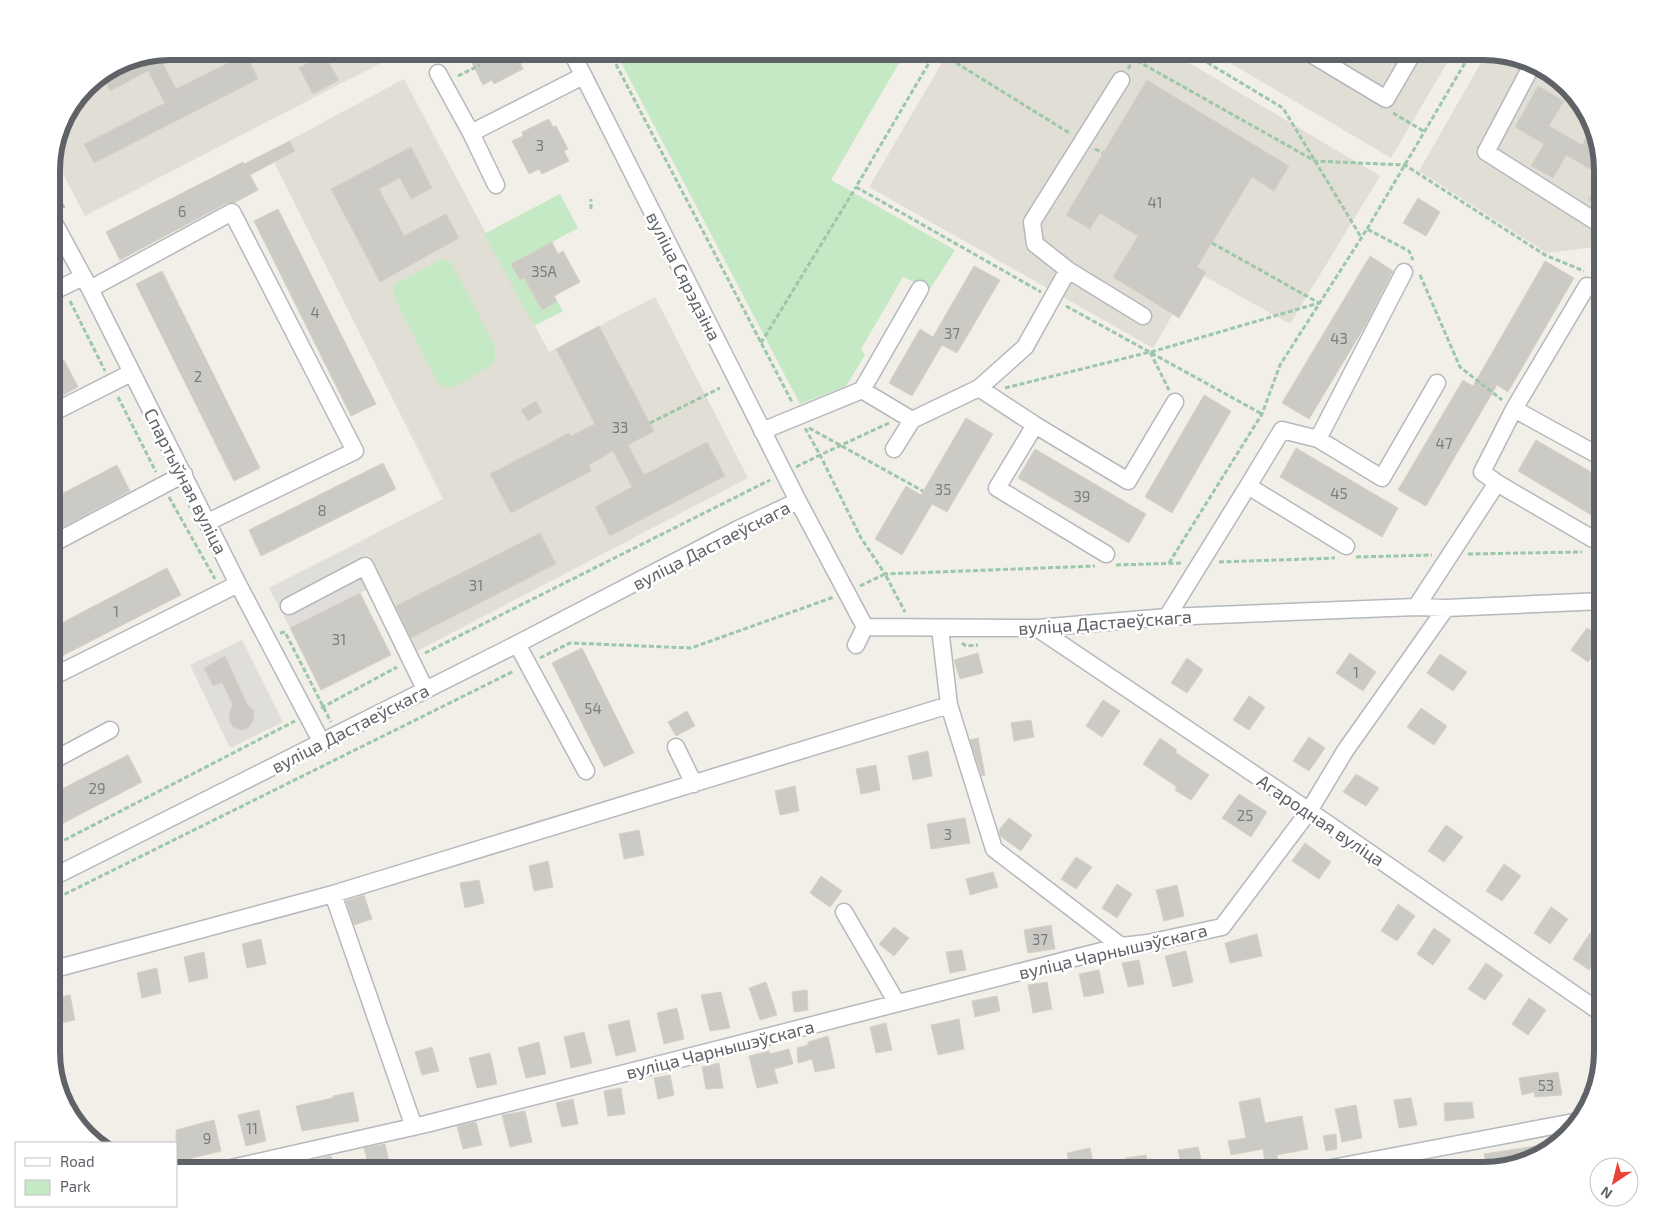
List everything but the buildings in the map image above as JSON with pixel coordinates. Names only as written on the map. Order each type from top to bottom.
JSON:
[{"type":"street","name":"вуліца Сярэдзіна","points":[[575,60],[798,501]]},
{"type":"street","points":[[1321,60],[1386,99],[1409,60]]},
{"type":"street","points":[[1530,70],[1486,152],[1594,220]]},
{"type":"street","points":[[438,73],[471,133],[496,185]]},
{"type":"street","points":[[471,133],[583,76]]},
{"type":"street","points":[[1121,80],[1032,222],[1035,244],[1068,270],[1143,316]]},
{"type":"street","points":[[60,290],[86,283],[232,212],[354,451],[208,522]]},
{"type":"street","name":"Спартыўная вуліца","points":[[60,233],[184,474],[238,584],[322,742]]},
{"type":"street","points":[[1318,439],[1411,267]]},
{"type":"street","points":[[894,449],[912,420],[979,388],[1025,347],[1068,270]]},
{"type":"street","points":[[1588,279],[1514,409],[1482,472],[1589,545]]},
{"type":"street","points":[[762,431],[862,390],[920,289]]},
{"type":"street","points":[[60,409],[131,373]]},
{"type":"street","points":[[1167,617],[1282,430],[1318,439],[1382,478],[1437,383]]},
{"type":"street","points":[[979,388],[1035,425],[1128,481],[1176,402]]},
{"type":"street","points":[[862,390],[912,420]]},
{"type":"street","points":[[1514,409],[1594,453]]},
{"type":"street","points":[[1035,425],[997,488],[1107,562]]},
{"type":"street","points":[[60,540],[184,474]]},
{"type":"street","points":[[1416,606],[1497,483]]},
{"type":"street","points":[[1248,486],[1346,554]]},
{"type":"street","name":"вуліца Дастаеўскага","points":[[60,874],[517,644],[738,529],[798,501],[865,627],[913,627],[941,632],[1037,628],[1167,617],[1416,606],[1446,608],[1594,601]]},
{"type":"street","points":[[289,606],[365,566],[425,689]]},
{"type":"street","points":[[60,673],[238,584]]},
{"type":"street","points":[[1309,811],[1346,751],[1446,608]]},
{"type":"street","points":[[856,645],[865,627]]},
{"type":"street","name":"Агародная вуліца","points":[[1037,628],[1309,811],[1594,1008]]},
{"type":"street","points":[[941,632],[949,705],[994,849],[1121,946]]},
{"type":"street","points":[[517,644],[586,771]]},
{"type":"street","points":[[60,968],[333,894],[949,705]]},
{"type":"street","points":[[60,756],[110,730]]},
{"type":"street","points":[[676,747],[694,784]]},
{"type":"street","name":"вуліца Чарнышэўскага","points":[[258,1162],[414,1127],[1121,946],[1148,943],[1222,927],[1309,811]]},
{"type":"street","points":[[333,894],[414,1127]]},
{"type":"street","points":[[844,912],[897,1003]]},
{"type":"street","points":[[1363,1162],[1568,1123]]},
{"type":"path","points":[[614,60],[798,415]]},
{"type":"path","points":[[761,343],[932,60]]},
{"type":"path","points":[[952,60],[1103,154]]},
{"type":"path","points":[[1121,80],[1133,60]]},
{"type":"path","points":[[1136,60],[1315,161],[1405,165],[1545,255],[1588,279]]},
{"type":"path","points":[[1203,60],[1283,108],[1362,238]]},
{"type":"path","points":[[1169,564],[1262,414],[1280,365],[1362,238],[1467,60]]},
{"type":"path","points":[[458,76],[480,65]]},
{"type":"path","points":[[856,187],[1262,414]]},
{"type":"path","points":[[591,209],[592,199]]},
{"type":"path","points":[[1367,229],[1409,252],[1411,267],[1460,368],[1514,409]]},
{"type":"path","points":[[1212,243],[1319,303]]},
{"type":"path","points":[[1150,352],[1319,303]]},
{"type":"path","points":[[650,423],[720,388]]},
{"type":"path","points":[[913,627],[885,574],[861,538],[804,425],[923,491]]},
{"type":"path","points":[[60,843],[412,659],[820,456]]},
{"type":"path","points":[[60,897],[570,643],[691,648],[846,592],[885,574],[1107,562],[1169,564],[1346,554],[1451,554],[1589,545]]},
{"type":"path","points":[[941,632],[952,636],[966,646],[985,645]]},
{"type":"shaded area","points":[[170,60],[387,60],[85,216],[60,168],[68,128],[92,92],[128,68],[149,62]]},
{"type":"shaded area","points":[[944,60],[1184,60],[1380,176],[1290,324],[1204,276],[1179,318],[1173,314],[1153,348],[869,187]]},
{"type":"shaded area","points":[[1225,60],[1449,60],[1391,158]]},
{"type":"shaded area","points":[[1482,60],[1505,62],[1533,71],[1562,92],[1583,121],[1588,135],[1594,163],[1594,247],[1547,253],[1419,171]]},
{"type":"shaded area","points":[[404,79],[549,352],[655,297],[748,478],[417,651],[361,541],[443,499],[274,162],[269,165],[264,154]]},
{"type":"shaded area","points":[[361,541],[382,582],[290,628],[269,588]]},
{"type":"shaded area","points":[[242,640],[283,722],[230,748],[190,665]]},
{"type":"green space","points":[[620,60],[901,60],[831,180],[955,250],[930,289],[903,277],[861,349],[865,355],[846,386],[800,404]]},
{"type":"green space","points":[[560,194],[578,228],[511,264],[520,280],[524,278],[542,309],[557,301],[563,311],[534,326],[484,234]]},
{"type":"green space","points":[[442,259],[451,262],[494,344],[495,353],[491,366],[453,387],[445,388],[438,383],[393,292],[395,284]]}]
